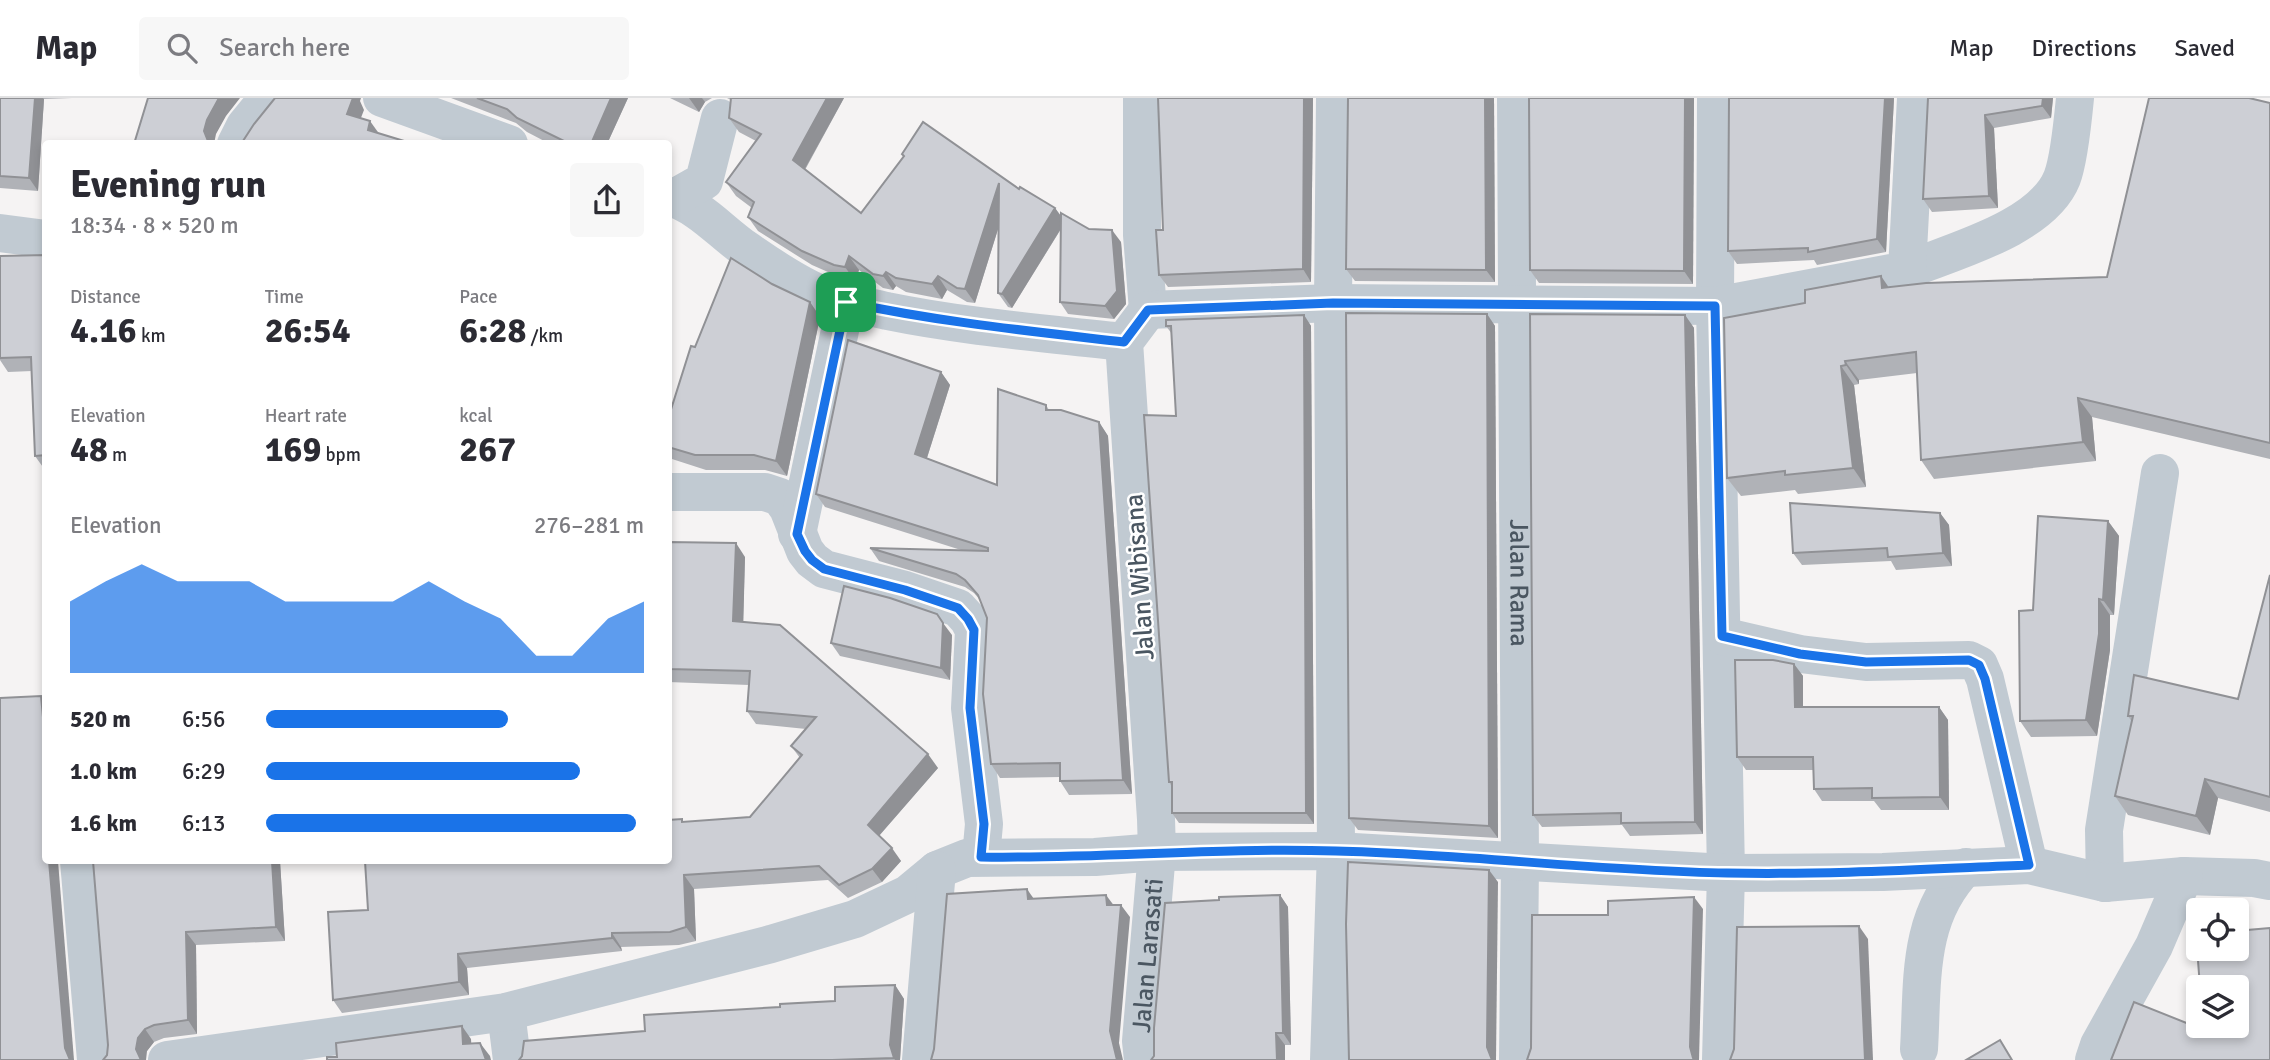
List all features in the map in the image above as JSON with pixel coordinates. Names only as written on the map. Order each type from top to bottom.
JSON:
[{"type":"street","points":[[238,140],[245,126],[268,98]]},
{"type":"street","points":[[382,98],[498,140]]},
{"type":"street","points":[[672,197],[703,212],[746,249],[789,277],[811,290],[846,302],[979,327],[1124,342],[1148,310],[1142,234],[1142,98]]},
{"type":"street","points":[[1329,1060],[1336,851],[1333,303],[1335,98]]},
{"type":"street","name":"Jalan Rama","points":[[1517,98],[1520,863],[1518,1060]]},
{"type":"street","points":[[1716,98],[1715,306],[1726,873],[1721,1060]]},
{"type":"street","points":[[1907,270],[1916,98]]},
{"type":"street","points":[[1148,310],[1333,303],[1715,306],[1907,270],[2018,225],[2043,207],[2062,178],[2076,98]]},
{"type":"street","points":[[672,197],[704,181],[720,118]]},
{"type":"street","points":[[0,233],[42,238]]},
{"type":"street","points":[[797,534],[846,302]]},
{"type":"street","name":"Jalan Wibisana","points":[[1124,342],[1157,852]]},
{"type":"street","points":[[2105,883],[2104,830],[2160,473]]},
{"type":"street","points":[[672,492],[765,492],[780,497],[789,508],[805,551],[824,569],[905,590],[958,608],[968,619],[974,630],[970,708],[984,824],[981,857]]},
{"type":"street","points":[[1722,636],[1800,654],[1866,662],[1969,660],[1979,665],[1985,679],[2029,865]]},
{"type":"street","points":[[167,1060],[308,1050],[506,1012],[771,944],[855,919],[908,894],[937,870],[967,858],[1082,857],[1157,852],[1336,851],[1726,873],[1883,872],[2029,865],[2105,883],[2184,876],[2270,881]]},
{"type":"street","name":"Jalan Larasati","points":[[1143,1060],[1141,1041],[1157,852]]},
{"type":"street","points":[[79,864],[96,1060]]},
{"type":"street","points":[[1919,1049],[1924,950],[1930,925],[1951,882],[1966,867]]},
{"type":"street","points":[[921,1060],[937,870]]},
{"type":"street","points":[[2094,1060],[2099,1045],[2154,946],[2184,876]]},
{"type":"street","points":[[506,1012],[512,1060]]},
{"type":"building","points":[[0,98],[35,98],[29,178],[0,176]]},
{"type":"building","points":[[148,98],[219,98],[204,131],[208,140],[135,140]]},
{"type":"building","points":[[275,98],[353,98],[347,114],[370,121],[368,130],[401,140],[244,140]]},
{"type":"building","points":[[477,98],[611,98],[593,140],[562,140],[517,118],[507,109]]},
{"type":"building","points":[[731,98],[827,98],[793,160],[861,213],[904,156],[902,154],[923,122],[1019,189],[1020,187],[1055,208],[1002,294],[998,293],[999,183],[965,289],[957,288],[938,276],[932,284],[896,278],[886,272],[883,276],[873,274],[849,256],[845,267],[834,265],[802,251],[748,217],[754,202],[726,182],[761,134],[729,118]]},
{"type":"building","points":[[1158,98],[1304,98],[1303,269],[1159,275],[1156,230],[1163,230]]},
{"type":"building","points":[[1348,98],[1485,98],[1486,270],[1346,269]]},
{"type":"building","points":[[1529,98],[1685,98],[1684,271],[1530,270]]},
{"type":"building","points":[[1729,98],[1885,98],[1877,239],[1808,252],[1808,248],[1728,251]]},
{"type":"building","points":[[1928,98],[2043,98],[2042,106],[1985,115],[1989,196],[1923,199]]},
{"type":"building","points":[[2149,98],[2249,98],[2270,103],[2270,443],[2078,398],[2083,442],[1921,460],[1916,352],[1845,361],[1846,365],[1841,366],[1853,468],[1785,475],[1785,471],[1727,478],[1724,318],[1805,303],[1805,290],[1881,276],[1882,288],[1926,283],[2107,277]]},
{"type":"building","points":[[1061,213],[1089,229],[1112,230],[1117,291],[1105,306],[1060,302]]},
{"type":"building","points":[[42,255],[42,455],[35,456],[31,357],[0,358],[0,256]]},
{"type":"building","points":[[731,258],[772,284],[810,302],[776,461],[754,455],[695,455],[672,448],[672,406],[691,346],[695,347]]},
{"type":"building","points":[[1346,313],[1487,314],[1489,826],[1349,818]]},
{"type":"building","points":[[1530,314],[1685,315],[1695,822],[1621,823],[1621,813],[1533,815]]},
{"type":"building","points":[[1304,315],[1306,813],[1172,813],[1172,782],[1169,782],[1144,415],[1176,416],[1171,326],[1166,326],[1166,320]]},
{"type":"building","points":[[848,340],[941,372],[915,454],[997,485],[998,389],[1046,405],[1046,410],[1061,410],[1099,422],[1123,780],[1060,781],[1060,763],[991,764],[983,694],[987,618],[978,595],[956,574],[870,548],[988,551],[988,548],[816,494]]},
{"type":"building","points":[[1790,503],[1940,513],[1943,553],[1888,557],[1887,548],[1793,553]]},
{"type":"building","points":[[2038,516],[2108,521],[2103,600],[2099,599],[2099,634],[2086,720],[2020,721],[2019,611],[2033,610]]},
{"type":"building","points":[[672,542],[736,543],[733,621],[780,625],[928,754],[868,825],[892,848],[872,869],[839,885],[819,866],[684,875],[686,927],[670,932],[612,933],[612,938],[458,954],[459,982],[333,1000],[328,912],[368,910],[365,864],[672,864],[672,820],[682,819],[682,822],[750,817],[802,755],[791,746],[816,717],[747,711],[750,671],[672,669]]},
{"type":"building","points":[[2270,575],[2270,797],[2205,779],[2196,816],[2115,796],[2133,716],[2128,716],[2134,675],[2238,699]]},
{"type":"building","points":[[844,586],[937,614],[943,623],[941,668],[831,643]]},
{"type":"building","points":[[1735,660],[1773,660],[1794,664],[1795,707],[1939,707],[1940,797],[1872,798],[1872,788],[1814,789],[1813,757],[1737,757]]},
{"type":"building","points":[[41,696],[42,864],[49,864],[65,1048],[70,1060],[0,1060],[0,698]]},
{"type":"building","points":[[1348,862],[1489,870],[1487,1047],[1492,1060],[1349,1060],[1346,924]]},
{"type":"building","points":[[93,864],[272,864],[276,927],[186,932],[188,1020],[145,1029],[138,1038],[136,1049],[141,1060],[103,1060],[107,1055]]},
{"type":"building","points":[[1027,889],[1028,899],[1106,895],[1107,905],[1121,905],[1110,1031],[1117,1060],[931,1060],[947,894]]},
{"type":"building","points":[[1280,895],[1283,1033],[1276,1033],[1277,1060],[1151,1060],[1154,1056],[1165,903],[1219,900],[1219,897]]},
{"type":"building","points":[[1694,897],[1690,1047],[1695,1060],[1527,1060],[1531,1048],[1532,915],[1608,915],[1608,901]]},
{"type":"building","points":[[1859,926],[1865,1060],[1730,1060],[1734,1049],[1737,927]]},
{"type":"building","points":[[2270,928],[2270,1060],[2111,1060],[2134,1002],[2186,1023],[2186,1038],[2249,1038],[2249,975],[2199,975],[2198,961],[2249,961],[2249,930]]},
{"type":"building","points":[[895,985],[890,1045],[894,1058],[519,1060],[524,1041],[645,1031],[644,1015],[835,1001],[835,987]]},
{"type":"building","points":[[462,1026],[463,1044],[480,1043],[486,1060],[327,1060],[327,1057],[337,1057],[336,1043]]},
{"type":"building","points":[[2000,1040],[2012,1060],[1966,1060]]},
{"type":"route","points":[[846,302],[979,327],[1124,342],[1148,310],[1333,303],[1715,306],[1722,636],[1800,654],[1866,662],[1969,660],[1979,665],[1985,679],[2029,865],[1883,872],[1726,873],[1336,851],[981,857],[984,824],[970,708],[974,630],[968,619],[958,608],[905,590],[824,569],[805,551],[797,534],[846,302]]}]
